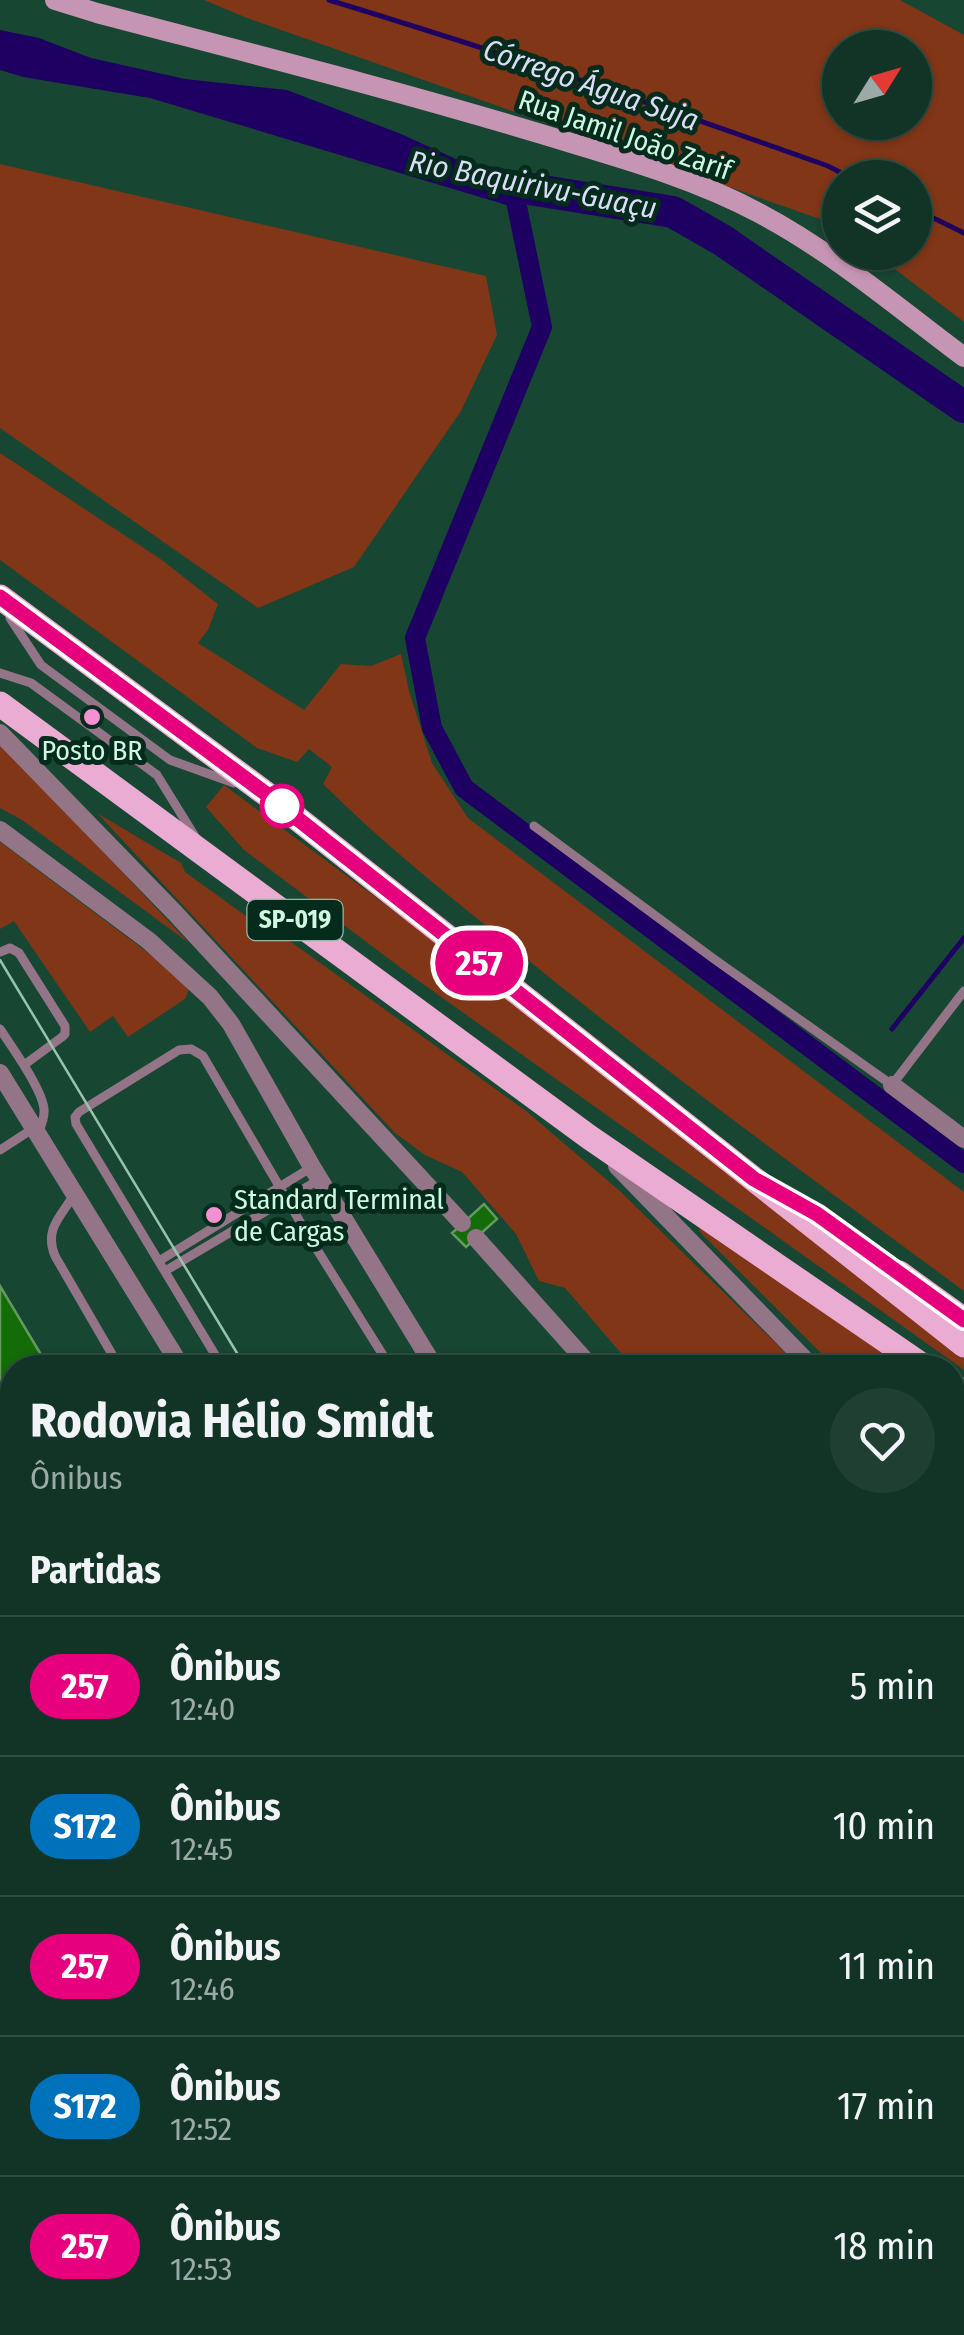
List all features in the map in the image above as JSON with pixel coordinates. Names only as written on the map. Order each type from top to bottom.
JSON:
[{"type":"main road","name":"Rua Jamil João Zarif","points":[[55,0],[100,7],[424,99],[704,186],[759,212],[819,248],[964,357]]},
{"type":"main road","name":"SP-019","points":[[0,596],[265,793],[964,1344]]},
{"type":"main road","name":"SP-019","points":[[0,704],[589,1137],[907,1355]]},
{"type":"main road","points":[[754,1179],[817,1214],[964,1320]]},
{"type":"street","points":[[0,733],[175,913],[462,1224]]},
{"type":"street","points":[[0,830],[149,940],[210,997],[230,1024],[428,1355]]},
{"type":"street","points":[[0,1073],[174,1355]]},
{"type":"street","points":[[892,1085],[964,1139]]},
{"type":"street","points":[[589,1137],[800,1355]]},
{"type":"street","points":[[476,1238],[580,1355]]},
{"type":"lane","points":[[0,607],[41,664],[170,760],[265,793]]},
{"type":"lane","points":[[0,674],[31,683],[158,775],[208,856]]},
{"type":"lane","points":[[534,826],[892,1085],[964,990]]},
{"type":"lane","points":[[0,952],[10,948],[20,953],[65,1026],[65,1034],[24,1065]]},
{"type":"lane","points":[[0,1029],[24,1065],[44,1110],[35,1132],[0,1150]]},
{"type":"lane","points":[[214,1355],[76,1124],[75,1116],[179,1050],[191,1049],[203,1056],[383,1355]]},
{"type":"lane","points":[[159,1261],[280,1187],[316,1173]]},
{"type":"lane","points":[[165,1271],[287,1199],[316,1173]]},
{"type":"lane","points":[[74,1194],[52,1231],[50,1242],[112,1355]]},
{"type":"shaded area","points":[[204,0],[900,0],[964,35],[964,322],[896,270],[932,270],[932,160],[822,160],[822,220]]},
{"type":"shaded area","name":"Rio Baquirivu-Guaçu","points":[[0,30],[39,38],[91,58],[185,79],[287,90],[469,165],[521,178],[531,202],[510,206],[150,98],[0,70]]},
{"type":"shaded area","points":[[0,164],[486,276],[497,335],[461,411],[354,567],[258,608],[0,428]]},
{"type":"shaded area","points":[[0,453],[162,560],[218,604],[198,643],[304,710],[341,664],[371,666],[401,654],[432,763],[468,818],[964,1192],[964,1291],[683,1082],[443,891],[323,784],[332,767],[309,749],[297,762],[257,748],[0,560]]},
{"type":"shaded area","points":[[0,742],[189,943],[22,820],[0,808]]},
{"type":"shaded area","points":[[224,785],[466,964],[963,1355],[943,1355],[409,974],[244,850],[206,807]]},
{"type":"shaded area","points":[[97,813],[181,863],[185,872],[257,924],[273,929],[526,1111],[621,1192],[788,1355],[623,1355],[565,1288],[539,1281],[516,1234],[462,1172],[425,1155],[395,1133]]},
{"type":"shaded area","points":[[0,842],[183,979],[189,989],[185,999],[128,1037],[113,1016],[90,1032],[14,921],[0,929]]},
{"type":"shaded area","points":[[704,1223],[888,1355],[823,1355],[699,1231]]},
{"type":"building","points":[[484,1204],[497,1219],[466,1247],[452,1233]]},
{"type":"building","points":[[0,1286],[41,1355],[0,1355]]},
{"type":"waterway","name":"Córrego Água Suja","points":[[329,0],[822,164]]},
{"type":"waterway","name":"Rio Baquirivu-Guaçu","points":[[486,182],[673,212],[722,240],[964,407]]},
{"type":"waterway","points":[[513,187],[542,327],[415,638],[432,728],[464,788],[964,1163]]},
{"type":"waterway","name":"Córrego Água Suja","points":[[932,217],[964,233]]},
{"type":"waterway","points":[[892,1029],[964,938]]},
{"type":"tram line","points":[[0,960],[238,1355]]},
{"type":"bus line","name":"257","points":[[0,597],[265,793],[754,1179],[817,1214],[964,1320]]},
{"type":"place","name":"Posto BR","points":[[92,717]]},
{"type":"place","name":"Standard Terminal de Cargas","points":[[214,1215]]}]
